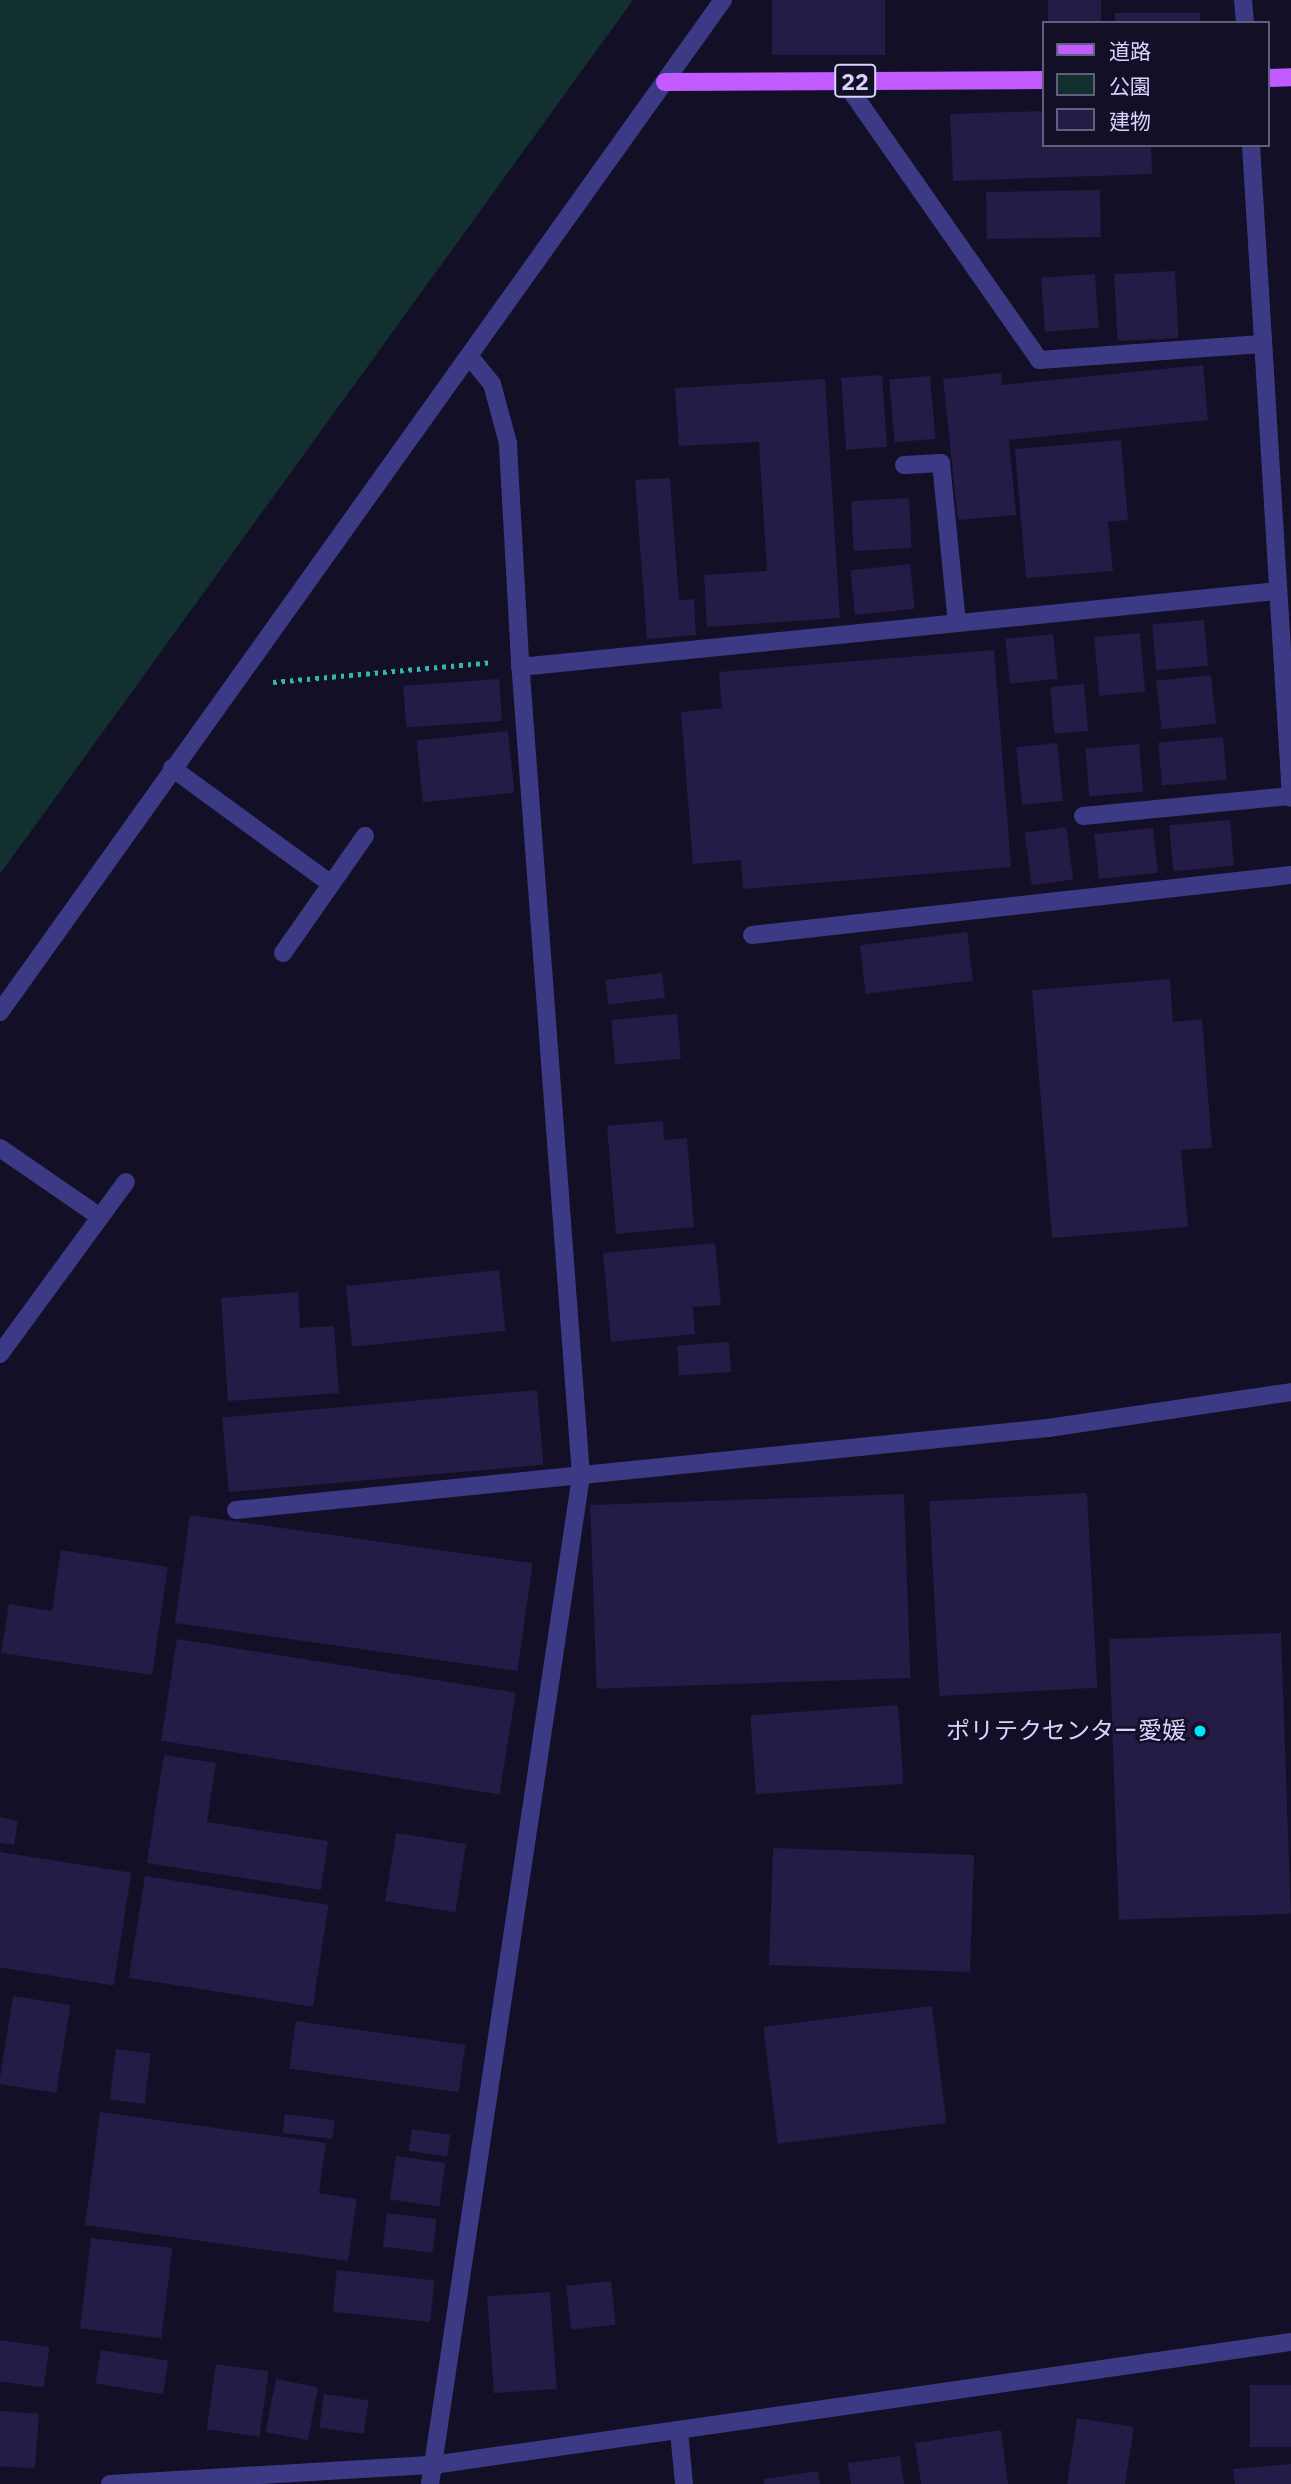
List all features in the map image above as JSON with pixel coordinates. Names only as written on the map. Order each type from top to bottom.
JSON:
[{"type":"main road","points":[[1270,78],[1289,77]]},
{"type":"main road","name":"22","points":[[666,82],[1042,80]]},
{"type":"street","points":[[0,1012],[231,685],[470,357],[723,0]]},
{"type":"street","points":[[1243,0],[1245,21]]},
{"type":"street","points":[[844,81],[1039,360],[1261,344]]},
{"type":"street","points":[[1083,816],[1291,797],[1286,652],[1278,591],[1251,147]]},
{"type":"street","points":[[430,2484],[581,1476],[520,663],[508,443],[492,384],[470,357]]},
{"type":"street","points":[[904,465],[941,463],[957,623]]},
{"type":"street","points":[[520,663],[1278,591]]},
{"type":"street","points":[[172,768],[331,884]]},
{"type":"street","points":[[283,953],[365,836]]},
{"type":"street","points":[[752,935],[1291,875]]},
{"type":"street","points":[[0,1148],[100,1217]]},
{"type":"street","points":[[0,1354],[125,1182]]},
{"type":"street","points":[[236,1510],[1048,1428],[1291,1392]]},
{"type":"street","points":[[110,2484],[433,2465],[1291,2342]]},
{"type":"street","points":[[679,2431],[684,2484]]},
{"type":"path","points":[[231,685],[520,663]]},
{"type":"green space","points":[[0,0],[633,0],[0,874]]},
{"type":"building","points":[[772,0],[885,0],[885,55],[772,55]]},
{"type":"building","points":[[1048,0],[1101,0],[1101,21],[1048,21]]},
{"type":"building","points":[[1115,13],[1200,13],[1200,21],[1115,21]]},
{"type":"building","points":[[1042,111],[1042,147],[1151,147],[1152,174],[953,181],[950,114]]},
{"type":"building","points":[[1100,190],[1101,237],[987,239],[986,192]]},
{"type":"building","points":[[1175,271],[1179,338],[1118,341],[1114,274]]},
{"type":"building","points":[[1095,274],[1099,328],[1045,332],[1041,278]]},
{"type":"building","points":[[1203,365],[1208,420],[1009,440],[1016,515],[958,520],[943,379],[1001,373],[1002,385]]},
{"type":"building","points":[[882,375],[887,447],[846,450],[841,378]]},
{"type":"building","points":[[930,376],[935,439],[895,442],[889,380]]},
{"type":"building","points":[[825,379],[840,618],[707,627],[704,575],[767,571],[759,442],[679,446],[675,388]]},
{"type":"building","points":[[1121,440],[1128,520],[1108,522],[1113,571],[1026,578],[1015,449]]},
{"type":"building","points":[[670,478],[679,600],[694,599],[696,635],[647,639],[635,480]]},
{"type":"building","points":[[909,498],[912,548],[854,551],[851,501]]},
{"type":"building","points":[[910,564],[915,609],[855,615],[850,570]]},
{"type":"building","points":[[1204,620],[1208,666],[1156,670],[1152,625]]},
{"type":"building","points":[[1140,633],[1145,692],[1099,696],[1094,637]]},
{"type":"building","points":[[1053,634],[1058,679],[1010,684],[1005,639]]},
{"type":"building","points":[[994,650],[1011,867],[743,889],[741,860],[693,864],[681,712],[722,708],[719,672]]},
{"type":"building","points":[[1211,675],[1216,724],[1161,729],[1156,681]]},
{"type":"building","points":[[499,679],[502,721],[406,728],[403,686]]},
{"type":"building","points":[[1084,684],[1088,731],[1054,734],[1050,687]]},
{"type":"building","points":[[508,731],[514,793],[423,802],[417,741]]},
{"type":"building","points":[[1223,737],[1227,780],[1162,786],[1158,743]]},
{"type":"building","points":[[1057,743],[1063,801],[1022,805],[1016,747]]},
{"type":"building","points":[[1139,744],[1143,792],[1089,797],[1085,749]]},
{"type":"building","points":[[1230,820],[1234,866],[1173,871],[1169,825]]},
{"type":"building","points":[[1066,827],[1073,879],[1032,885],[1024,833]]},
{"type":"building","points":[[1153,828],[1158,873],[1099,879],[1094,834]]},
{"type":"building","points":[[967,932],[973,981],[866,994],[860,945]]},
{"type":"building","points":[[662,973],[665,998],[608,1005],[605,980]]},
{"type":"building","points":[[1170,979],[1173,1022],[1202,1019],[1212,1148],[1181,1150],[1188,1227],[1052,1238],[1032,990]]},
{"type":"building","points":[[677,1014],[681,1059],[615,1065],[611,1020]]},
{"type":"building","points":[[663,1121],[664,1140],[687,1138],[694,1227],[616,1234],[607,1126]]},
{"type":"building","points":[[715,1243],[721,1305],[693,1307],[695,1334],[611,1342],[603,1253]]},
{"type":"building","points":[[499,1270],[505,1331],[352,1347],[346,1286]]},
{"type":"building","points":[[298,1292],[300,1328],[334,1326],[339,1393],[228,1401],[221,1298]]},
{"type":"building","points":[[729,1342],[731,1372],[679,1376],[677,1346]]},
{"type":"building","points":[[537,1390],[544,1465],[229,1492],[222,1418]]},
{"type":"building","points":[[1087,1493],[1097,1688],[939,1696],[929,1501]]},
{"type":"building","points":[[904,1494],[910,1678],[597,1689],[590,1505]]},
{"type":"building","points":[[190,1515],[533,1563],[517,1671],[175,1623]]},
{"type":"building","points":[[61,1550],[168,1567],[152,1675],[1,1653],[9,1604],[52,1611]]},
{"type":"building","name":"ポリテクセンター愛媛","points":[[1281,1633],[1291,1914],[1119,1920],[1109,1639]]},
{"type":"building","points":[[177,1639],[516,1693],[500,1794],[161,1741]]},
{"type":"building","points":[[898,1705],[904,1784],[756,1794],[750,1715]]},
{"type":"building","points":[[164,1755],[216,1763],[207,1822],[328,1841],[321,1890],[147,1863]]},
{"type":"building","points":[[0,1817],[18,1821],[14,1845],[0,1843]]},
{"type":"building","points":[[396,1833],[466,1844],[455,1912],[385,1901]]},
{"type":"building","points":[[773,1848],[974,1855],[970,1972],[769,1965]]},
{"type":"building","points":[[0,1852],[131,1873],[114,1985],[0,1967]]},
{"type":"building","points":[[145,1876],[329,1905],[313,2007],[129,1978]]},
{"type":"building","points":[[13,1996],[70,2005],[56,2093],[0,2084]]},
{"type":"building","points":[[932,2006],[946,2123],[778,2144],[763,2027]]},
{"type":"building","points":[[296,2021],[465,2045],[459,2092],[289,2069]]},
{"type":"building","points":[[116,2049],[151,2053],[145,2104],[110,2100]]},
{"type":"building","points":[[100,2112],[326,2143],[319,2193],[357,2199],[348,2261],[85,2225]]},
{"type":"building","points":[[285,2114],[335,2120],[332,2139],[283,2133]]},
{"type":"building","points":[[412,2129],[451,2135],[447,2157],[409,2151]]},
{"type":"building","points":[[396,2156],[446,2163],[439,2207],[390,2200]]},
{"type":"building","points":[[387,2213],[437,2219],[432,2253],[383,2247]]},
{"type":"building","points":[[91,2238],[172,2248],[161,2338],[80,2328]]},
{"type":"building","points":[[337,2270],[434,2280],[430,2322],[333,2312]]},
{"type":"building","points":[[611,2281],[616,2325],[571,2329],[566,2286]]},
{"type":"building","points":[[550,2292],[557,2389],[494,2393],[487,2296]]},
{"type":"building","points":[[0,2340],[50,2347],[44,2388],[0,2381]]},
{"type":"building","points":[[101,2350],[168,2361],[163,2394],[96,2384]]},
{"type":"building","points":[[216,2364],[268,2371],[259,2437],[207,2429]]},
{"type":"building","points":[[276,2379],[318,2387],[308,2440],[266,2432]]},
{"type":"building","points":[[1250,2385],[1291,2385],[1291,2447],[1250,2447]]},
{"type":"building","points":[[324,2394],[369,2400],[364,2434],[319,2428]]},
{"type":"building","points":[[0,2411],[39,2414],[35,2469],[0,2466]]},
{"type":"building","points":[[1077,2418],[1134,2427],[1125,2484],[1067,2484]]},
{"type":"building","points":[[1001,2430],[1008,2484],[921,2484],[915,2443]]},
{"type":"building","points":[[900,2456],[904,2484],[851,2484],[848,2463]]},
{"type":"building","points":[[1291,2464],[1291,2484],[1235,2484],[1233,2469]]},
{"type":"building","points":[[818,2471],[820,2484],[764,2484],[764,2479]]},
{"type":"place","name":"ポリテクセンター愛媛","points":[[1200,1731]]}]
